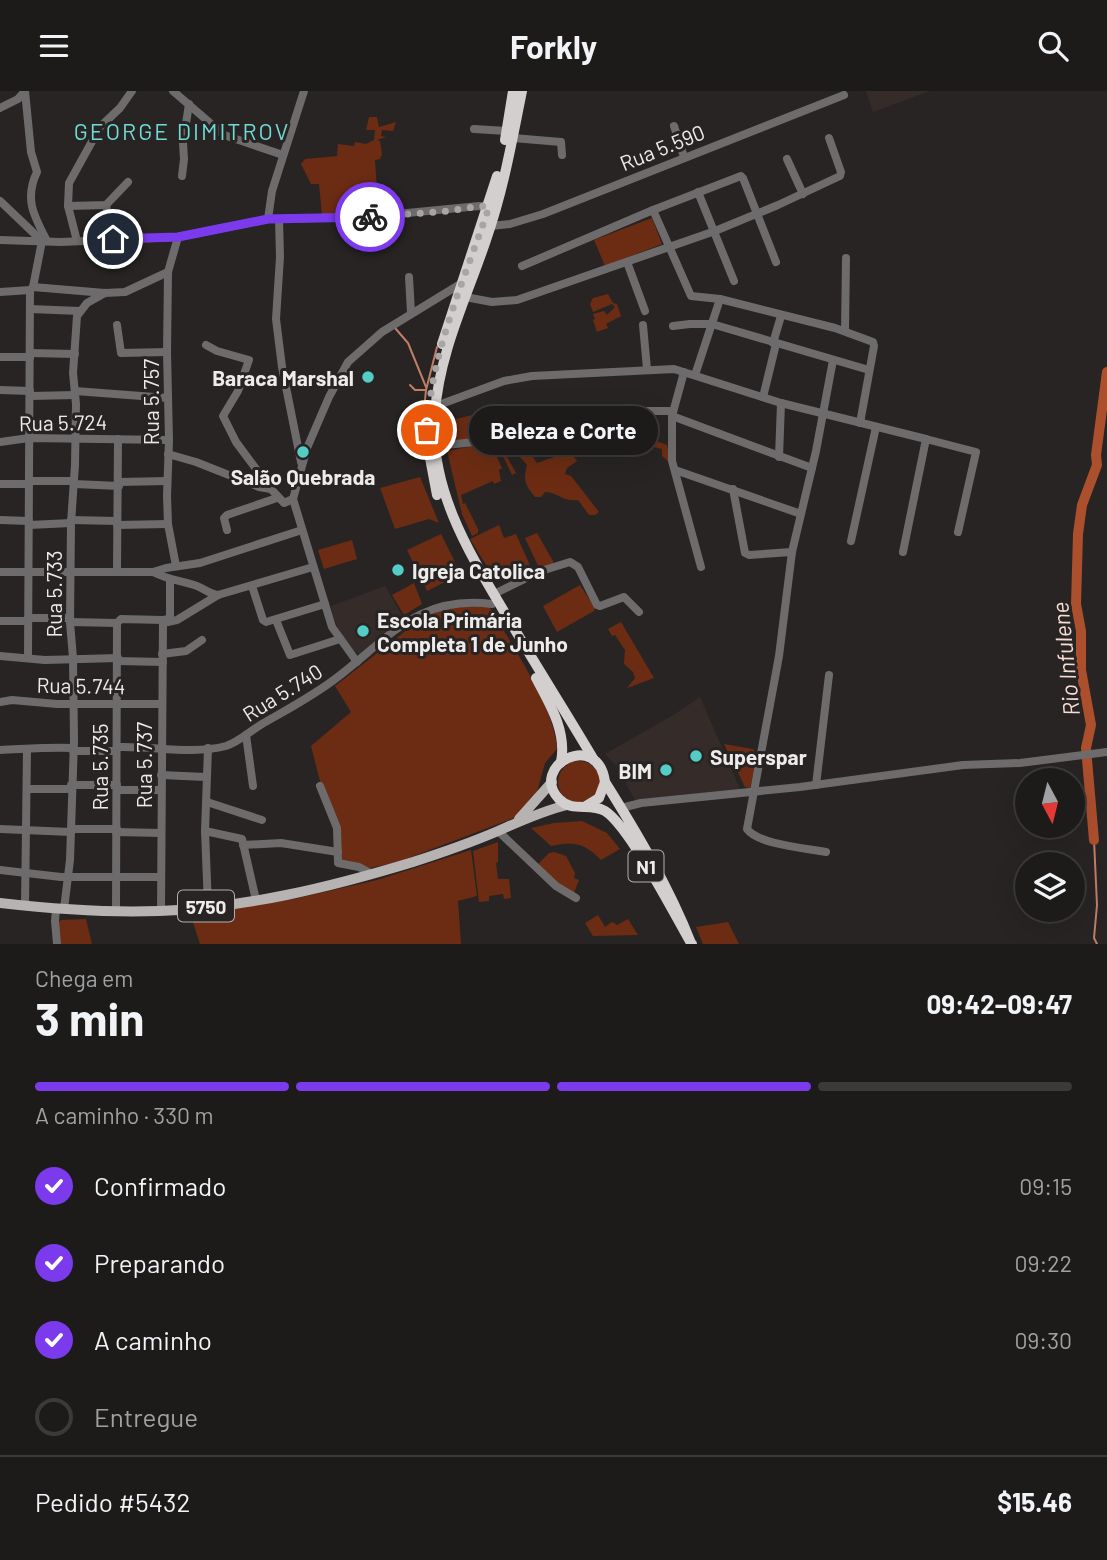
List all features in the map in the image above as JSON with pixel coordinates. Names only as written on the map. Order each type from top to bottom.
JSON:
[{"type":"highway","points":[[513,91],[510,135],[491,226],[446,352],[435,409],[436,446],[440,476],[450,509],[493,599],[536,678],[562,736],[561,762]]},
{"type":"highway","points":[[522,91],[489,207],[439,351],[432,381],[427,430],[439,501],[456,541],[594,760]]},
{"type":"highway","points":[[567,805],[556,796],[552,782],[556,767],[577,755],[594,760]]},
{"type":"highway","name":"N1","points":[[594,760],[604,773],[605,782],[667,890],[691,943]]},
{"type":"highway","points":[[586,807],[599,798],[605,782]]},
{"type":"highway","name":"N1","points":[[567,805],[605,811],[617,823],[691,943]]},
{"type":"main road","points":[[506,827],[552,782]]},
{"type":"main road","name":"5750","points":[[0,903],[60,909],[161,911],[310,891],[416,861],[543,811],[567,805]]},
{"type":"street","points":[[0,109],[18,99],[25,91]]},
{"type":"street","points":[[25,91],[31,152],[37,172],[29,191],[35,218],[45,241],[32,288],[30,309],[28,657]]},
{"type":"street","points":[[77,241],[68,206],[67,189],[100,127],[120,108],[132,91]]},
{"type":"street","points":[[173,91],[224,135],[283,155]]},
{"type":"street","points":[[268,219],[272,191],[304,91]]},
{"type":"street","name":"Rua 5.590","points":[[491,226],[510,224],[536,216],[844,95]]},
{"type":"street","points":[[182,176],[183,143],[189,104]]},
{"type":"street","points":[[674,125],[684,157]]},
{"type":"street","points":[[474,129],[561,142],[562,155]]},
{"type":"street","points":[[465,297],[492,303],[517,300],[758,214],[840,176],[829,138]]},
{"type":"street","points":[[787,159],[803,194]]},
{"type":"street","points":[[522,266],[741,176],[776,262]]},
{"type":"street","points":[[68,206],[106,205],[128,182]]},
{"type":"street","points":[[698,192],[734,281]]},
{"type":"street","points":[[0,201],[45,241]]},
{"type":"street","points":[[106,205],[113,239]]},
{"type":"street","points":[[0,240],[77,241],[178,237],[268,219],[366,217],[489,207]]},
{"type":"street","points":[[653,210],[691,296],[720,299],[845,331],[873,342],[860,423]]},
{"type":"street","points":[[279,219],[280,257],[276,319],[282,367],[302,466]]},
{"type":"street","name":"Rua 5.757","points":[[176,566],[168,524],[167,352],[168,272],[178,237]]},
{"type":"street","points":[[845,331],[846,258]]},
{"type":"street","points":[[627,262],[646,310]]},
{"type":"street","points":[[0,292],[32,288],[125,292],[168,272]]},
{"type":"street","points":[[409,277],[411,313]]},
{"type":"street","points":[[357,662],[332,627],[293,499],[302,466],[330,396],[348,362],[382,332],[462,283]]},
{"type":"street","points":[[30,309],[80,311],[94,297],[105,293]]},
{"type":"street","points":[[695,375],[720,299]]},
{"type":"street","name":"Rua 5.733","points":[[57,944],[55,921],[68,877],[71,831],[74,703],[70,620],[71,522],[76,439],[73,373],[77,316],[80,311]]},
{"type":"street","points":[[763,397],[781,316]]},
{"type":"street","points":[[673,326],[712,324],[869,370]]},
{"type":"street","points":[[117,325],[121,353],[167,352]]},
{"type":"street","points":[[643,325],[647,369]]},
{"type":"street","points":[[206,345],[249,360],[238,391],[223,415],[236,442],[277,498],[284,503],[293,499]]},
{"type":"street","points":[[0,357],[75,354]]},
{"type":"street","points":[[826,852],[784,845],[750,833],[747,829],[779,656],[792,552],[833,360]]},
{"type":"street","points":[[435,409],[517,378],[647,369],[684,372],[781,403],[976,452],[958,532]]},
{"type":"street","points":[[684,372],[673,413],[671,440],[675,470],[701,567]]},
{"type":"street","points":[[0,390],[168,398]]},
{"type":"street","points":[[779,457],[781,403]]},
{"type":"street","points":[[573,411],[673,413],[812,468]]},
{"type":"street","points":[[851,541],[876,427]]},
{"type":"street","points":[[436,446],[494,440],[516,433]]},
{"type":"street","name":"Rua 5.724","points":[[0,442],[29,438],[169,440]]},
{"type":"street","points":[[117,571],[118,439]]},
{"type":"street","points":[[904,552],[926,439]]},
{"type":"street","points":[[168,454],[271,489]]},
{"type":"street","points":[[675,470],[801,514]]},
{"type":"street","points":[[0,484],[119,484],[167,481]]},
{"type":"street","points":[[733,489],[745,553],[792,552]]},
{"type":"street","points":[[226,530],[224,518],[227,515],[277,498]]},
{"type":"street","points":[[0,520],[29,523],[168,524]]},
{"type":"street","points":[[0,572],[153,572],[200,563],[302,530]]},
{"type":"street","points":[[493,599],[541,571],[570,562],[578,567],[597,605],[624,597],[639,612]]},
{"type":"street","points":[[0,621],[28,619],[117,623],[121,619],[177,620],[218,595],[313,567]]},
{"type":"street","points":[[153,572],[168,580],[199,587],[210,594],[218,595]]},
{"type":"street","name":"Rua 5.737","points":[[161,911],[161,705],[163,621],[169,619],[168,580]]},
{"type":"street","points":[[252,586],[266,622],[325,604]]},
{"type":"street","name":"Rua 5.740","points":[[0,750],[37,746],[118,750],[119,747],[226,746],[326,686],[421,613],[443,604],[493,599]]},
{"type":"street","points":[[276,620],[290,655],[340,639]]},
{"type":"street","name":"Rua 5.735","points":[[116,911],[117,623]]},
{"type":"street","points":[[0,656],[28,657],[28,660],[162,658],[186,651],[202,640]]},
{"type":"street","points":[[816,785],[829,675]]},
{"type":"street","name":"Rua 5.744","points":[[0,702],[12,700],[57,704],[161,705]]},
{"type":"street","points":[[246,735],[253,786]]},
{"type":"street","points":[[208,748],[205,831],[208,906]]},
{"type":"street","points":[[25,906],[27,749]]},
{"type":"street","points":[[621,808],[649,802],[816,785],[941,768],[1107,752]]},
{"type":"street","points":[[161,775],[206,777]]},
{"type":"street","points":[[320,786],[337,828],[340,864],[359,867],[372,874]]},
{"type":"street","points":[[27,789],[117,787],[161,790]]},
{"type":"street","points":[[207,802],[262,820]]},
{"type":"street","points":[[506,827],[555,886],[576,898]]},
{"type":"street","points":[[0,828],[28,831],[161,833]]},
{"type":"street","points":[[205,831],[238,837],[243,845],[256,900]]},
{"type":"street","points":[[243,845],[281,843],[338,852]]},
{"type":"street","points":[[0,870],[68,877],[160,877]]},
{"type":"shaded area","points":[[866,91],[930,91],[873,112]]},
{"type":"shaded area","points":[[369,117],[377,117],[379,127],[396,122],[393,131],[382,130],[381,136],[386,137],[377,140],[380,141],[382,154],[380,159],[375,160],[378,207],[400,206],[401,213],[322,215],[319,184],[311,184],[301,164],[305,159],[337,156],[338,144],[354,146],[355,142],[366,144],[374,140],[375,130],[366,130]]},
{"type":"shaded area","points":[[652,218],[662,244],[605,266],[594,240]]},
{"type":"shaded area","points":[[608,294],[613,303],[617,304],[621,316],[606,324],[608,328],[597,332],[593,314],[604,311],[607,315],[615,307],[612,304],[593,312],[590,304],[593,298]]},
{"type":"shaded area","points":[[492,405],[493,409],[509,405],[516,426],[483,437],[447,442],[443,422],[477,414]]},
{"type":"shaded area","points":[[556,427],[581,429],[582,438],[578,448],[581,451],[574,457],[577,461],[567,468],[565,474],[571,476],[599,512],[595,515],[589,515],[578,500],[568,500],[545,492],[541,497],[535,497],[527,486],[527,465],[514,450],[522,437],[519,431],[526,433],[531,445],[534,444],[534,448],[528,450],[530,454],[534,453],[533,457],[537,463],[560,455],[558,448],[565,445]]},
{"type":"shaded area","points":[[638,427],[647,438],[667,445],[671,464],[662,456],[662,449],[640,444],[624,435],[599,436],[598,433],[601,429]]},
{"type":"shaded area","points":[[498,441],[516,473],[512,475],[498,446],[493,448],[502,468],[499,470],[501,481],[494,484],[493,481],[461,495],[463,504],[465,503],[478,529],[478,533],[472,536],[462,514],[447,451]]},
{"type":"shaded area","points":[[420,477],[439,523],[429,519],[395,529],[380,488]]},
{"type":"shaded area","points":[[499,525],[504,538],[516,534],[532,570],[496,581],[470,539]]},
{"type":"shaded area","points":[[537,533],[554,563],[539,568],[525,538]]},
{"type":"shaded area","points":[[441,534],[461,574],[427,591],[407,550]]},
{"type":"shaded area","points":[[352,540],[357,559],[324,569],[318,550]]},
{"type":"shaded area","points":[[414,583],[422,604],[404,615],[392,595]]},
{"type":"shaded area","points":[[580,585],[595,608],[594,611],[557,632],[543,606]]},
{"type":"shaded area","name":"Escola Primária Completa 1 de Junho","points":[[385,586],[403,617],[359,654],[346,644],[331,606]]},
{"type":"shaded area","points":[[489,606],[541,696],[555,733],[557,749],[545,763],[537,792],[527,807],[514,818],[398,862],[370,868],[340,862],[340,839],[323,793],[311,746],[351,712],[335,686],[422,618],[444,607]]},
{"type":"shaded area","points":[[621,622],[654,678],[627,688],[635,678],[633,672],[624,664],[625,650],[608,629]]},
{"type":"shaded area","points":[[700,697],[740,789],[635,800],[615,764],[605,754]]},
{"type":"shaded area","points":[[724,744],[753,749],[758,755],[750,788],[745,787]]},
{"type":"shaded area","points":[[579,761],[594,767],[600,782],[594,797],[579,803],[564,797],[558,782],[564,767]]},
{"type":"shaded area","points":[[582,821],[607,833],[620,849],[601,860],[578,845],[551,846],[531,828],[554,823]]},
{"type":"shaded area","points":[[498,842],[498,879],[509,879],[511,898],[504,899],[503,894],[489,896],[489,901],[479,902],[473,851]]},
{"type":"shaded area","points":[[471,850],[477,896],[458,901],[461,944],[200,944],[190,913],[294,899],[377,880]]},
{"type":"shaded area","points":[[549,853],[566,856],[575,873],[574,878],[579,880],[574,893],[559,885],[538,864]]},
{"type":"shaded area","points":[[598,915],[605,927],[612,922],[617,925],[628,919],[638,935],[593,936],[585,923]]},
{"type":"shaded area","points":[[86,919],[92,944],[57,944],[58,923],[61,920]]},
{"type":"shaded area","points":[[728,922],[739,944],[703,944],[696,927]]},
{"type":"waterway","points":[[395,328],[408,343],[426,387]]},
{"type":"waterway","points":[[424,410],[437,347]]},
{"type":"waterway","name":"Rio Infulene","points":[[1094,840],[1086,748],[1091,725],[1081,670],[1081,631],[1076,604],[1078,534],[1082,505],[1097,465],[1107,372]]},
{"type":"waterway","points":[[410,385],[415,390],[425,390]]},
{"type":"waterway","name":"Rio Infulene","points":[[1094,840],[1097,905],[1094,938],[1097,944]]},
{"type":"way so far","points":[[370,217],[489,207],[439,351],[428,406],[427,430]]},
{"type":"place","name":"Baraca Marshal","points":[[368,377]]},
{"type":"place","name":"Beleza e Corte","points":[[427,430]]},
{"type":"place","name":"Salão Quebrada","points":[[303,452]]},
{"type":"place","name":"Igreja Catolica","points":[[398,570]]},
{"type":"place","name":"Escola Primária Completa 1 de Junho","points":[[363,631]]},
{"type":"place","name":"Superspar","points":[[696,756]]},
{"type":"place","name":"BIM","points":[[666,770]]},
{"type":"district","name":"GEORGE DIMITROV","points":[[182,131]]},
{"type":"route","points":[[113,239],[178,237],[268,219],[370,217]]}]
